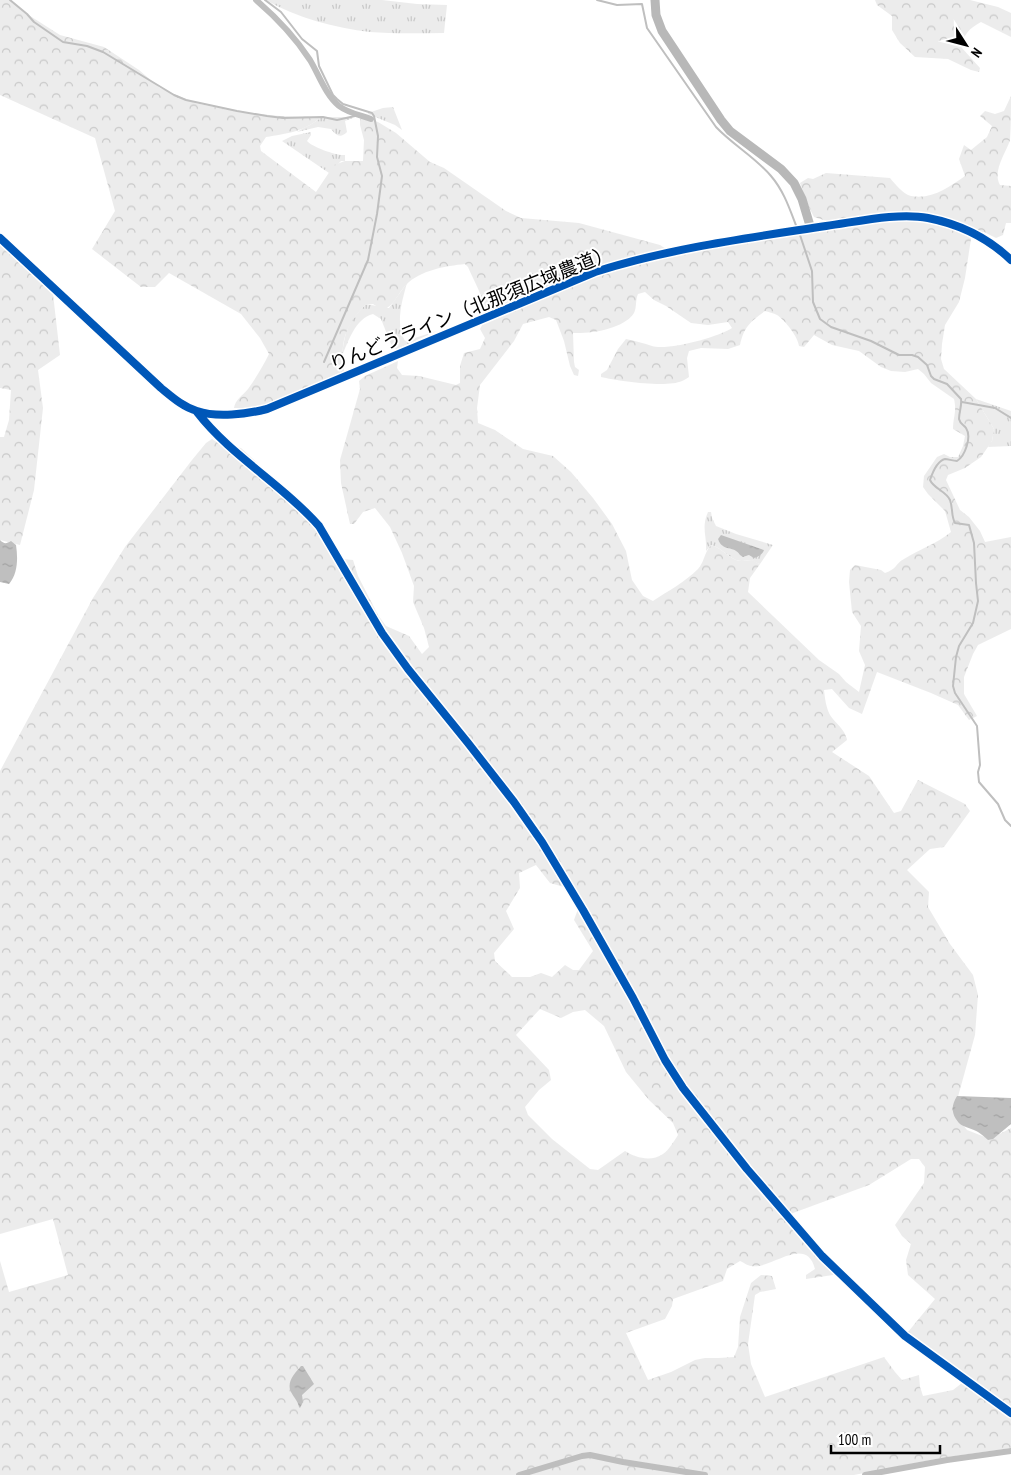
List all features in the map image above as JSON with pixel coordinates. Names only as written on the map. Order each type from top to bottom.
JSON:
[{"type":"street","points":[[256,0],[279,21],[298,43],[331,97],[347,111],[371,119]]},
{"type":"street","points":[[655,0],[656,15],[662,31],[721,120],[730,131],[781,169],[794,183],[802,199],[811,229]]},
{"type":"street","name":"りんどうライン（北那須広域農道）","points":[[0,238],[161,388],[182,404],[197,412],[230,415],[250,414],[266,409],[595,272],[628,261],[667,252],[896,217],[926,217],[968,230],[985,239],[1011,260]]},
{"type":"street","points":[[197,412],[220,438],[296,502],[319,526],[382,633],[486,766],[542,842],[633,998],[665,1060],[683,1088],[747,1170],[822,1256],[905,1336],[1011,1413]]},
{"type":"street","points":[[865,1475],[947,1460],[1011,1451]]},
{"type":"street","points":[[519,1475],[582,1456],[705,1475]]},
{"type":"green space","points":[[0,0],[10,0],[27,14],[60,35],[104,47],[139,70],[160,88],[195,103],[238,112],[321,117],[302,129],[266,137],[260,146],[261,151],[316,192],[334,165],[345,161],[363,161],[364,140],[360,125],[362,117],[378,122],[396,133],[430,162],[444,168],[506,211],[521,218],[579,223],[660,245],[672,253],[830,222],[814,217],[800,183],[808,178],[813,179],[826,173],[890,178],[902,191],[911,196],[919,197],[940,192],[965,176],[959,159],[964,145],[971,150],[987,137],[992,126],[980,116],[985,111],[995,114],[1004,111],[1011,96],[1010,140],[1000,162],[998,180],[1000,185],[1011,186],[1011,223],[1006,223],[1003,235],[996,238],[984,232],[976,232],[971,239],[959,302],[945,325],[941,359],[944,369],[976,399],[994,429],[992,441],[981,457],[965,468],[948,475],[946,480],[960,510],[969,517],[980,531],[985,542],[1011,537],[1011,629],[978,645],[973,654],[964,677],[964,694],[977,716],[969,720],[958,705],[877,672],[862,714],[849,708],[832,689],[824,690],[830,715],[847,740],[832,752],[869,776],[894,813],[901,811],[918,780],[965,804],[970,811],[944,847],[930,849],[907,870],[929,892],[928,907],[950,944],[973,975],[978,995],[975,1035],[956,1104],[956,1116],[967,1130],[990,1139],[1011,1128],[1011,1448],[941,1458],[854,1475],[0,1475],[0,1261],[9,1292],[68,1275],[53,1219],[0,1234],[0,771],[93,598],[125,547],[192,460],[206,443],[212,439],[221,445],[241,448],[325,527],[342,559],[353,560],[358,576],[378,615],[386,626],[409,636],[422,654],[429,647],[424,628],[413,602],[414,586],[402,553],[390,527],[375,508],[363,512],[354,524],[350,524],[341,483],[340,460],[360,389],[359,381],[365,376],[398,361],[397,368],[402,375],[419,376],[456,385],[460,383],[460,366],[464,353],[480,349],[485,338],[480,329],[483,321],[484,306],[468,267],[465,264],[426,272],[403,288],[390,306],[382,310],[373,304],[365,305],[358,313],[349,328],[344,343],[344,371],[299,392],[257,408],[234,408],[238,400],[254,381],[269,354],[260,338],[241,314],[169,273],[155,287],[141,287],[92,249],[115,211],[95,138],[0,95]],"holes":[[[645,292],[654,300],[691,323],[708,325],[728,322],[732,328],[705,339],[669,347],[652,346],[626,339],[618,349],[607,370],[601,374],[601,377],[654,384],[683,381],[689,377],[687,358],[689,351],[701,348],[728,349],[740,345],[748,325],[765,311],[776,314],[784,321],[794,334],[799,346],[804,347],[814,335],[832,345],[859,351],[881,367],[891,371],[905,372],[918,369],[931,383],[954,399],[953,429],[965,436],[963,446],[958,457],[950,457],[944,454],[937,457],[924,476],[923,487],[945,511],[951,532],[904,559],[892,570],[885,573],[881,570],[855,565],[850,570],[849,582],[852,612],[861,626],[859,651],[865,665],[859,692],[839,674],[819,660],[748,592],[750,578],[760,564],[752,560],[736,560],[711,545],[702,564],[693,574],[653,601],[643,596],[632,580],[626,551],[612,524],[571,472],[553,456],[523,449],[495,430],[478,423],[477,408],[480,385],[514,341],[523,324],[549,317],[556,320],[564,341],[570,366],[574,375],[578,376],[579,370],[575,367],[574,362],[573,333],[588,333],[615,327],[623,323],[634,313],[638,294]],[[536,865],[550,883],[564,887],[578,909],[574,920],[593,951],[579,970],[573,970],[565,965],[552,977],[541,973],[530,977],[512,977],[495,961],[494,953],[514,929],[506,911],[520,888],[519,873]],[[540,1009],[561,1018],[573,1012],[585,1010],[604,1026],[626,1072],[649,1100],[673,1123],[678,1135],[663,1154],[654,1158],[634,1156],[625,1151],[598,1170],[590,1169],[552,1139],[528,1115],[525,1107],[539,1090],[551,1080],[549,1070],[516,1035]],[[911,1159],[919,1159],[925,1167],[924,1183],[895,1225],[902,1236],[911,1244],[906,1260],[908,1275],[935,1299],[908,1332],[962,1374],[962,1383],[953,1390],[923,1396],[919,1375],[902,1380],[884,1357],[765,1397],[751,1364],[748,1344],[755,1295],[760,1292],[776,1289],[772,1276],[761,1275],[751,1283],[740,1317],[738,1347],[734,1357],[695,1360],[671,1372],[648,1380],[626,1333],[665,1319],[672,1306],[673,1299],[723,1281],[727,1269],[740,1261],[750,1266],[759,1266],[787,1256],[804,1254],[810,1259],[815,1269],[806,1275],[806,1279],[833,1275],[834,1272],[806,1245],[785,1220],[793,1213],[869,1185]]]},
{"type":"green space","points":[[266,0],[382,0],[447,5],[444,33],[389,33],[370,32],[330,25],[290,12]]},
{"type":"green space","points":[[875,0],[970,0],[998,7],[1011,13],[1011,37],[981,22],[967,32],[962,48],[980,68],[979,72],[948,59],[915,57],[900,43],[892,30],[892,16],[877,5]]},
{"type":"green space","points":[[393,107],[402,130],[395,125],[368,114],[383,108]]},
{"type":"green space","points":[[321,117],[353,118],[345,121],[347,132],[340,136],[331,129],[318,127],[297,132]]},
{"type":"green space","points":[[311,132],[307,141],[331,153],[345,155],[345,161],[341,161],[329,173],[282,141],[292,136]]},
{"type":"green space","points":[[0,245],[53,294],[60,355],[38,370],[43,408],[34,490],[20,545],[0,540],[0,437],[4,437],[9,420],[11,390],[0,388]]},
{"type":"green space","points":[[407,283],[400,320],[400,327],[405,341],[437,331],[397,349],[393,349],[381,319],[373,314],[357,325],[342,356],[348,328],[365,305],[389,308]]},
{"type":"green space","points":[[976,399],[1011,411],[1011,446],[988,447],[992,441],[994,429]]},
{"type":"green space","points":[[708,512],[711,512],[716,526],[773,545],[760,564],[752,560],[736,560],[711,545],[706,551],[706,518]],"holes":[[[721,536],[764,550],[743,557],[735,550],[722,545],[718,539]]]},
{"type":"water","points":[[721,535],[764,550],[756,558],[749,555],[743,557],[735,550],[722,546],[718,539]]},
{"type":"water","points":[[0,540],[5,543],[11,541],[16,545],[17,566],[9,584],[0,582]]},
{"type":"water","points":[[957,1096],[1011,1098],[1011,1124],[993,1139],[988,1140],[978,1132],[961,1125],[957,1121],[953,1108]]},
{"type":"water","points":[[303,1366],[314,1384],[302,1395],[303,1402],[300,1408],[291,1392],[290,1385],[292,1378]]},
{"type":"waterway","points":[[10,0],[34,22],[63,42],[87,46],[103,52],[174,95],[186,100],[237,111],[283,118],[323,117],[337,120],[355,116]]},
{"type":"waterway","points":[[265,0],[281,12],[302,39],[317,51],[319,66],[333,95],[343,104],[372,113],[378,136],[377,157],[382,176],[368,260],[324,362]]},
{"type":"waterway","points":[[597,0],[617,5],[642,4],[647,28],[716,127],[765,169],[776,182],[797,228]]},
{"type":"waterway","points":[[799,232],[812,271],[813,302],[820,319],[831,327],[871,341],[899,355],[918,357],[927,365],[934,379],[947,384],[961,399],[959,419],[968,432],[965,451],[957,461],[942,460],[935,468],[930,480],[950,500],[955,523],[969,525],[974,543],[978,601],[973,623],[959,646],[953,686],[955,693],[977,726],[980,765],[978,772],[979,782],[998,804],[1005,820],[1011,826]]},
{"type":"waterway","points":[[962,402],[995,408],[1011,418]]},
{"type":"cycle path","points":[[0,238],[169,395],[192,409],[223,415],[267,409],[595,272],[680,250],[864,220],[916,216],[951,224],[973,233],[993,245],[1011,260]]},
{"type":"cycle path","points":[[197,412],[210,428],[305,511],[319,526],[382,633],[408,669],[514,802],[542,842],[633,998],[665,1060],[683,1088],[747,1169],[822,1256],[905,1336],[1011,1413]]}]
